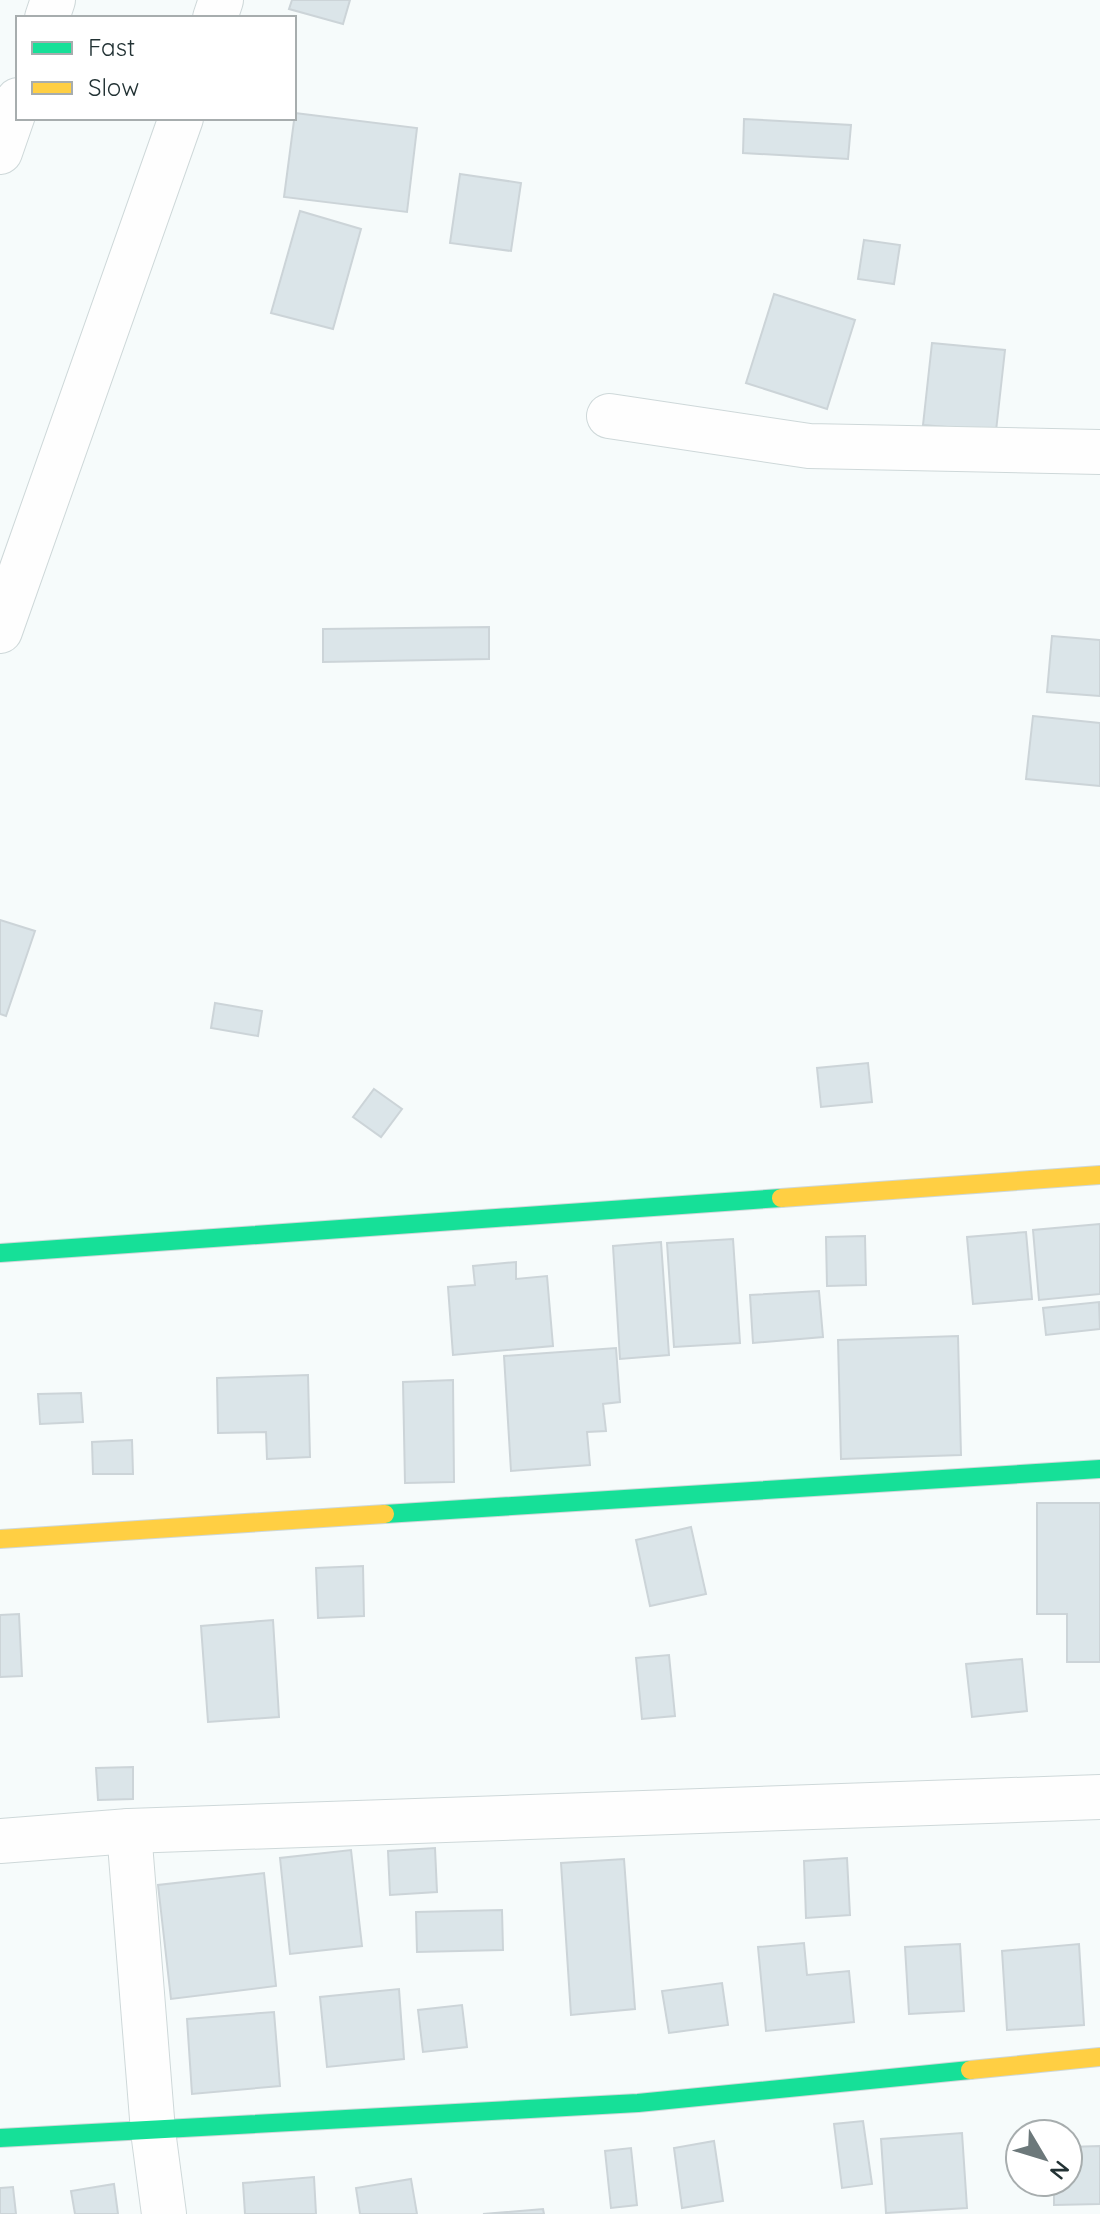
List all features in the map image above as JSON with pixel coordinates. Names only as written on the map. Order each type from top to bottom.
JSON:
[{"type":"street","points":[[0,152],[16,106]]},
{"type":"street","points":[[0,631],[180,120]]},
{"type":"street","points":[[609,416],[809,446],[1100,452]]},
{"type":"street","points":[[0,1253],[1100,1175]]},
{"type":"street","points":[[0,1539],[1100,1469]]},
{"type":"street","points":[[0,1841],[129,1831],[1100,1797]]},
{"type":"street","points":[[129,1831],[153,2131],[164,2214]]},
{"type":"street","points":[[0,2138],[638,2103],[1100,2057]]},
{"type":"building","points":[[292,0],[350,0],[343,24],[289,9]]},
{"type":"building","points":[[296,113],[417,128],[407,212],[284,197]]},
{"type":"building","points":[[744,119],[851,125],[848,159],[743,153]]},
{"type":"building","points":[[460,174],[521,183],[511,251],[450,243]]},
{"type":"building","points":[[300,211],[361,229],[333,329],[271,313]]},
{"type":"building","points":[[864,240],[900,245],[894,284],[858,279]]},
{"type":"building","points":[[774,294],[855,320],[827,409],[746,383]]},
{"type":"building","points":[[932,343],[1005,350],[996,431],[923,425]]},
{"type":"building","points":[[489,627],[489,659],[323,662],[323,629]]},
{"type":"building","points":[[1052,636],[1100,640],[1100,696],[1047,692]]},
{"type":"building","points":[[1033,716],[1100,723],[1100,786],[1026,779]]},
{"type":"building","points":[[0,920],[35,931],[6,1016],[0,1014]]},
{"type":"building","points":[[215,1003],[262,1011],[258,1036],[211,1028]]},
{"type":"building","points":[[868,1063],[872,1102],[821,1107],[817,1068]]},
{"type":"building","points":[[374,1089],[402,1109],[381,1137],[353,1117]]},
{"type":"building","points":[[1100,1224],[1100,1294],[1039,1300],[1033,1230]]},
{"type":"building","points":[[1026,1232],[1032,1299],[973,1304],[967,1237]]},
{"type":"building","points":[[865,1236],[866,1285],[827,1286],[826,1237]]},
{"type":"building","points":[[733,1239],[740,1343],[674,1347],[667,1243]]},
{"type":"building","points":[[661,1242],[669,1355],[620,1359],[613,1246]]},
{"type":"building","points":[[516,1262],[516,1279],[547,1276],[553,1346],[453,1355],[448,1287],[475,1285],[473,1266]]},
{"type":"building","points":[[819,1291],[823,1337],[753,1343],[750,1295]]},
{"type":"building","points":[[1099,1302],[1100,1329],[1046,1335],[1043,1308]]},
{"type":"building","points":[[958,1336],[961,1455],[841,1459],[838,1340]]},
{"type":"building","points":[[616,1348],[620,1402],[603,1404],[606,1431],[587,1432],[590,1465],[511,1471],[504,1356]]},
{"type":"building","points":[[308,1375],[310,1457],[267,1459],[266,1432],[218,1433],[217,1378]]},
{"type":"building","points":[[453,1380],[454,1482],[405,1483],[403,1382]]},
{"type":"building","points":[[81,1393],[83,1422],[40,1424],[38,1394]]},
{"type":"building","points":[[132,1440],[133,1474],[93,1474],[92,1442]]},
{"type":"building","points":[[1037,1503],[1100,1503],[1100,1662],[1067,1662],[1067,1614],[1037,1614]]},
{"type":"building","points":[[691,1527],[706,1594],[650,1606],[636,1540]]},
{"type":"building","points":[[363,1566],[364,1616],[318,1618],[316,1568]]},
{"type":"building","points":[[19,1614],[22,1676],[0,1677],[0,1615]]},
{"type":"building","points":[[273,1620],[279,1717],[208,1722],[201,1626]]},
{"type":"building","points":[[669,1655],[675,1716],[642,1719],[636,1658]]},
{"type":"building","points":[[1022,1659],[1027,1711],[972,1717],[966,1664]]},
{"type":"building","points":[[133,1767],[133,1799],[98,1800],[96,1768]]},
{"type":"building","points":[[435,1848],[437,1892],[390,1895],[388,1851]]},
{"type":"building","points":[[351,1850],[362,1946],[290,1954],[280,1858]]},
{"type":"building","points":[[847,1858],[850,1915],[806,1918],[804,1861]]},
{"type":"building","points":[[624,1859],[635,2009],[571,2015],[561,1863]]},
{"type":"building","points":[[264,1873],[276,1986],[171,1999],[158,1885]]},
{"type":"building","points":[[502,1910],[503,1950],[417,1952],[416,1912]]},
{"type":"building","points":[[804,1943],[807,1975],[849,1971],[854,2022],[766,2031],[758,1947]]},
{"type":"building","points":[[960,1944],[964,2011],[909,2014],[905,1947]]},
{"type":"building","points":[[1079,1944],[1084,2025],[1007,2030],[1002,1951]]},
{"type":"building","points":[[722,1983],[728,2025],[669,2033],[662,1991]]},
{"type":"building","points":[[399,1989],[404,2059],[327,2067],[320,1997]]},
{"type":"building","points":[[462,2005],[467,2047],[423,2052],[418,2010]]},
{"type":"building","points":[[274,2012],[280,2086],[192,2094],[187,2019]]},
{"type":"building","points":[[863,2121],[872,2184],[842,2188],[834,2124]]},
{"type":"building","points":[[962,2133],[967,2208],[886,2213],[881,2139]]},
{"type":"building","points":[[714,2141],[723,2201],[682,2208],[674,2148]]},
{"type":"building","points":[[1084,2146],[1100,2146],[1100,2204],[1054,2205],[1054,2198],[1084,2198]]},
{"type":"building","points":[[631,2148],[637,2205],[611,2208],[605,2151]]},
{"type":"building","points":[[314,2177],[316,2214],[245,2214],[243,2183]]},
{"type":"building","points":[[411,2179],[417,2214],[360,2214],[356,2188]]},
{"type":"building","points":[[114,2184],[118,2214],[75,2214],[71,2191]]},
{"type":"building","points":[[13,2187],[16,2214],[0,2214],[0,2188]]},
{"type":"building","points":[[543,2209],[544,2214],[483,2214]]},
{"type":"traffic: fast","points":[[0,1253],[781,1198]]},
{"type":"traffic: fast","points":[[385,1514],[1100,1469]]},
{"type":"traffic: fast","points":[[0,2138],[638,2103],[970,2070]]},
{"type":"traffic: slow","points":[[781,1198],[1100,1175]]},
{"type":"traffic: slow","points":[[0,1539],[385,1514]]},
{"type":"traffic: slow","points":[[970,2070],[1100,2057]]}]
